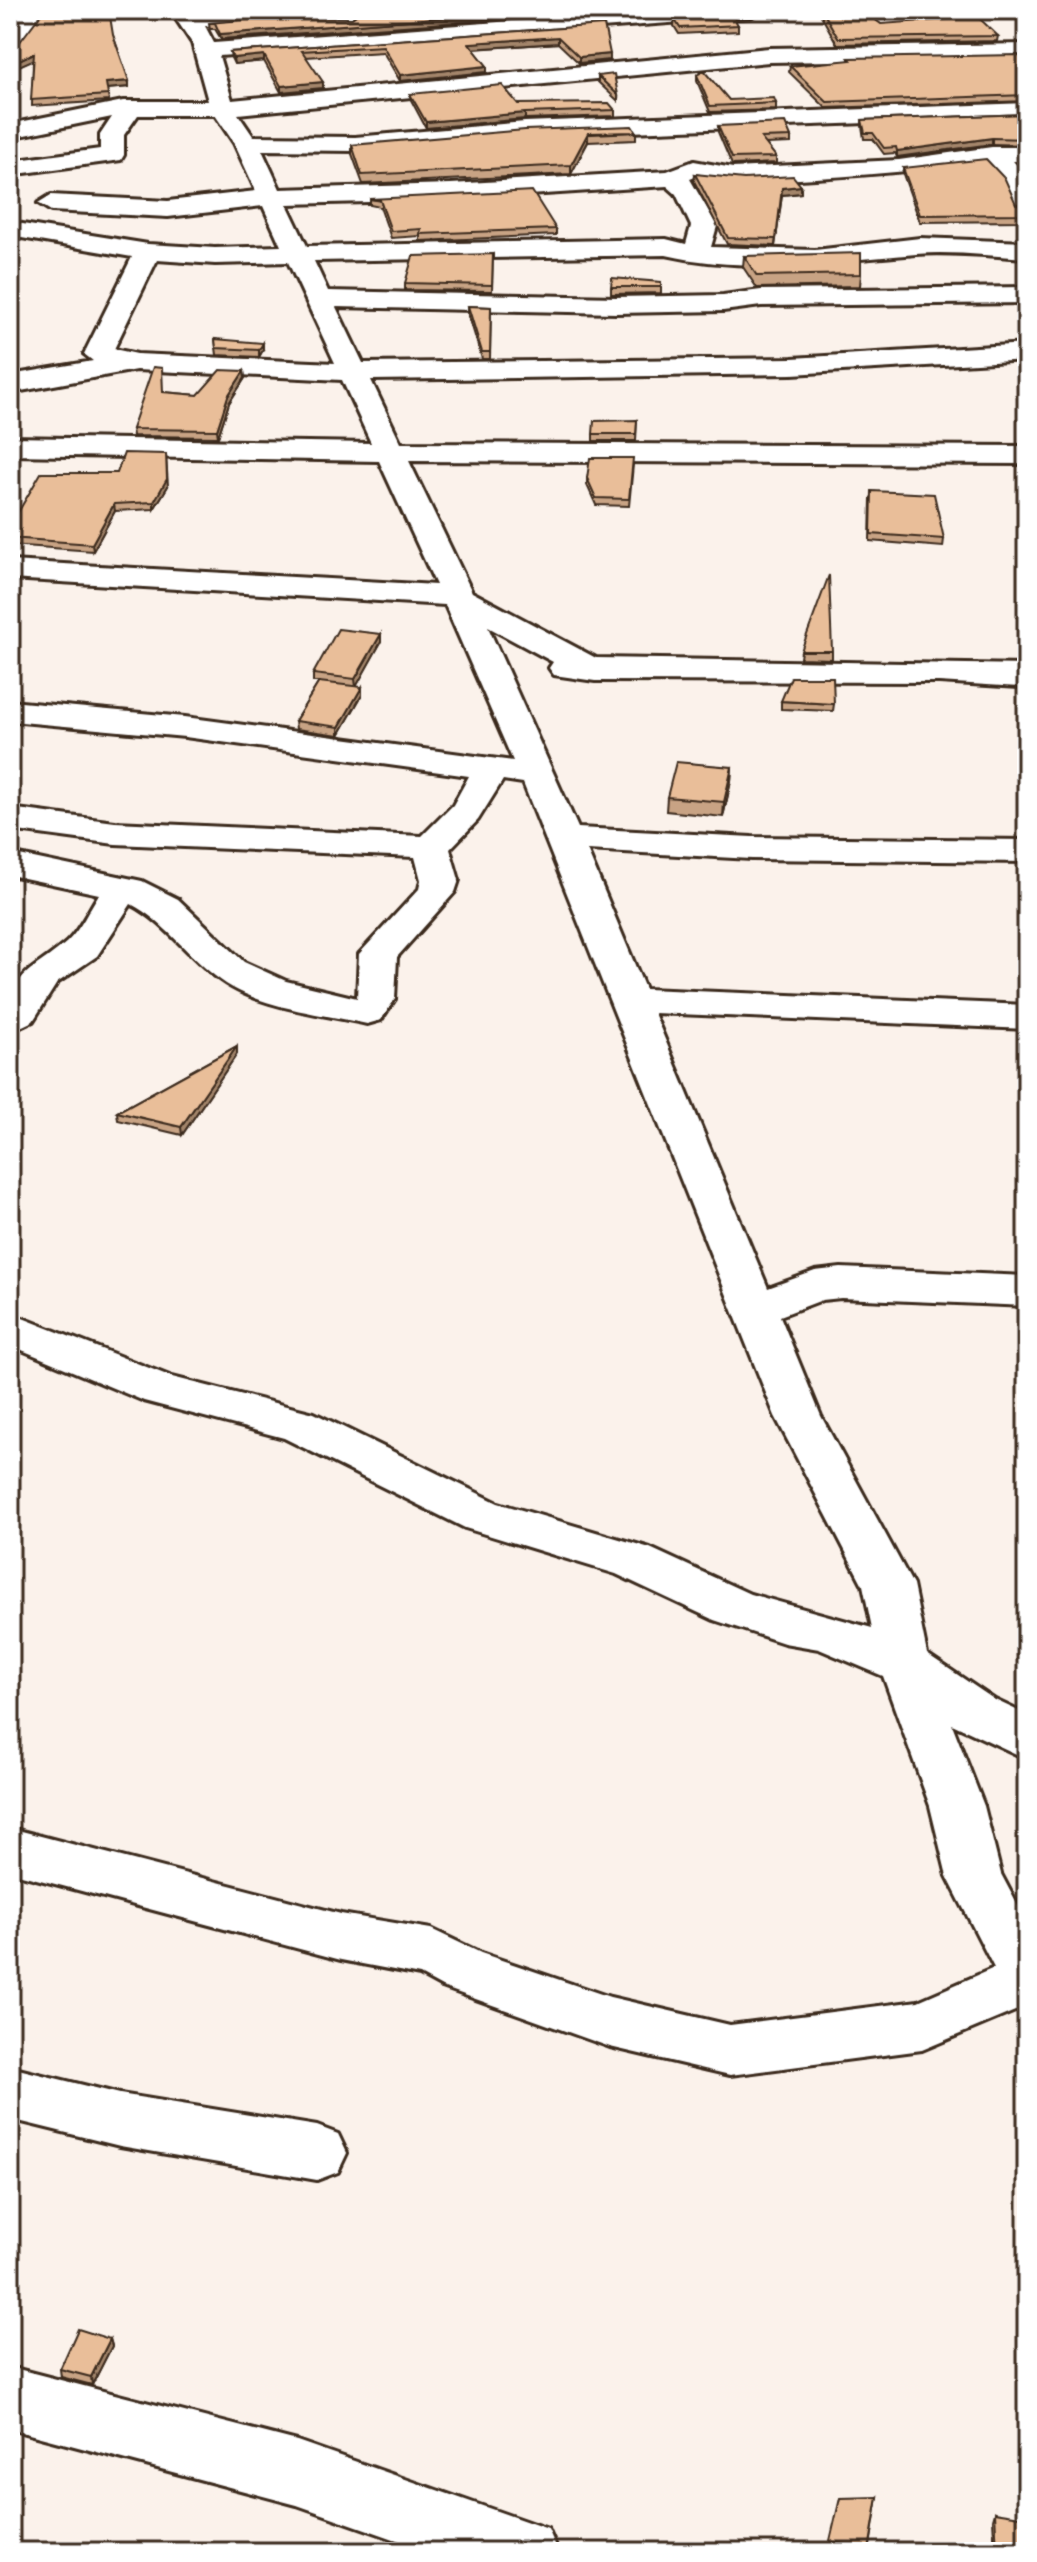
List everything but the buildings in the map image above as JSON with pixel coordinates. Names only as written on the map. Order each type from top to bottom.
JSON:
[{"type":"street","points":[[10,40],[34,10]]},
{"type":"street","points":[[208,50],[646,14],[751,10]]},
{"type":"street","points":[[10,1850],[341,1937],[431,1953],[462,1970],[610,2022],[730,2050],[922,2025],[1027,1978],[974,1876],[957,1806],[904,1664],[888,1585],[845,1499],[798,1416],[564,838],[488,662],[454,596],[246,143],[222,108],[208,50],[187,15],[358,14],[395,23],[417,34]]},
{"type":"street","points":[[526,120],[542,95],[562,49],[646,14]]},
{"type":"street","points":[[10,131],[123,108],[222,108],[769,55],[1027,51]]},
{"type":"street","points":[[467,84],[521,102],[526,120]]},
{"type":"street","points":[[10,168],[112,155],[112,135],[126,115],[123,108]]},
{"type":"street","points":[[246,143],[355,144],[526,120],[1027,110]]},
{"type":"street","points":[[683,173],[715,136],[741,118]]},
{"type":"street","points":[[51,203],[168,209],[271,197],[451,192],[683,173],[733,175],[899,167],[992,154],[1027,154]]},
{"type":"street","points":[[992,154],[1019,182],[1022,215]]},
{"type":"street","points":[[11,229],[51,203],[74,162]]},
{"type":"street","points":[[683,173],[693,211],[704,226],[696,254]]},
{"type":"street","points":[[920,246],[928,229],[986,223]]},
{"type":"street","points":[[11,229],[148,252],[256,256],[464,248],[666,247],[696,254],[815,258],[920,246],[1027,250]]},
{"type":"street","points":[[598,308],[584,276],[603,249]]},
{"type":"street","points":[[148,252],[98,351],[103,356],[137,362],[304,372],[351,369],[792,366],[1027,352]]},
{"type":"street","points":[[318,299],[405,298],[474,305],[598,308],[738,302],[761,298],[1027,295]]},
{"type":"street","points":[[10,384],[137,362]]},
{"type":"street","points":[[10,446],[391,454],[1027,455]]},
{"type":"street","points":[[10,570],[454,596],[595,671]]},
{"type":"street","points":[[488,662],[595,671],[911,671],[1027,675]]},
{"type":"street","points":[[10,711],[185,727],[489,771],[534,774]]},
{"type":"street","points":[[10,819],[115,833],[431,847],[458,824],[482,791],[489,771]]},
{"type":"street","points":[[564,838],[752,848],[1027,851]]},
{"type":"street","points":[[10,864],[129,889],[165,907],[230,970],[273,990],[367,1012],[374,1006],[377,994],[378,954],[436,892],[440,880],[431,847]]},
{"type":"street","points":[[10,1020],[19,1013],[42,976],[83,948],[114,899],[129,889]]},
{"type":"street","points":[[628,1000],[1027,1017]]},
{"type":"street","points":[[756,1309],[815,1286],[841,1283],[1027,1291]]},
{"type":"street","points":[[10,1328],[160,1390],[298,1425],[482,1516],[633,1561],[732,1607],[784,1624],[846,1638],[904,1664],[977,1714],[1027,1738]]},
{"type":"street","points":[[10,2093],[120,2120],[317,2153]]},
{"type":"street","points":[[10,2398],[118,2429],[297,2473],[525,2552]]}]
